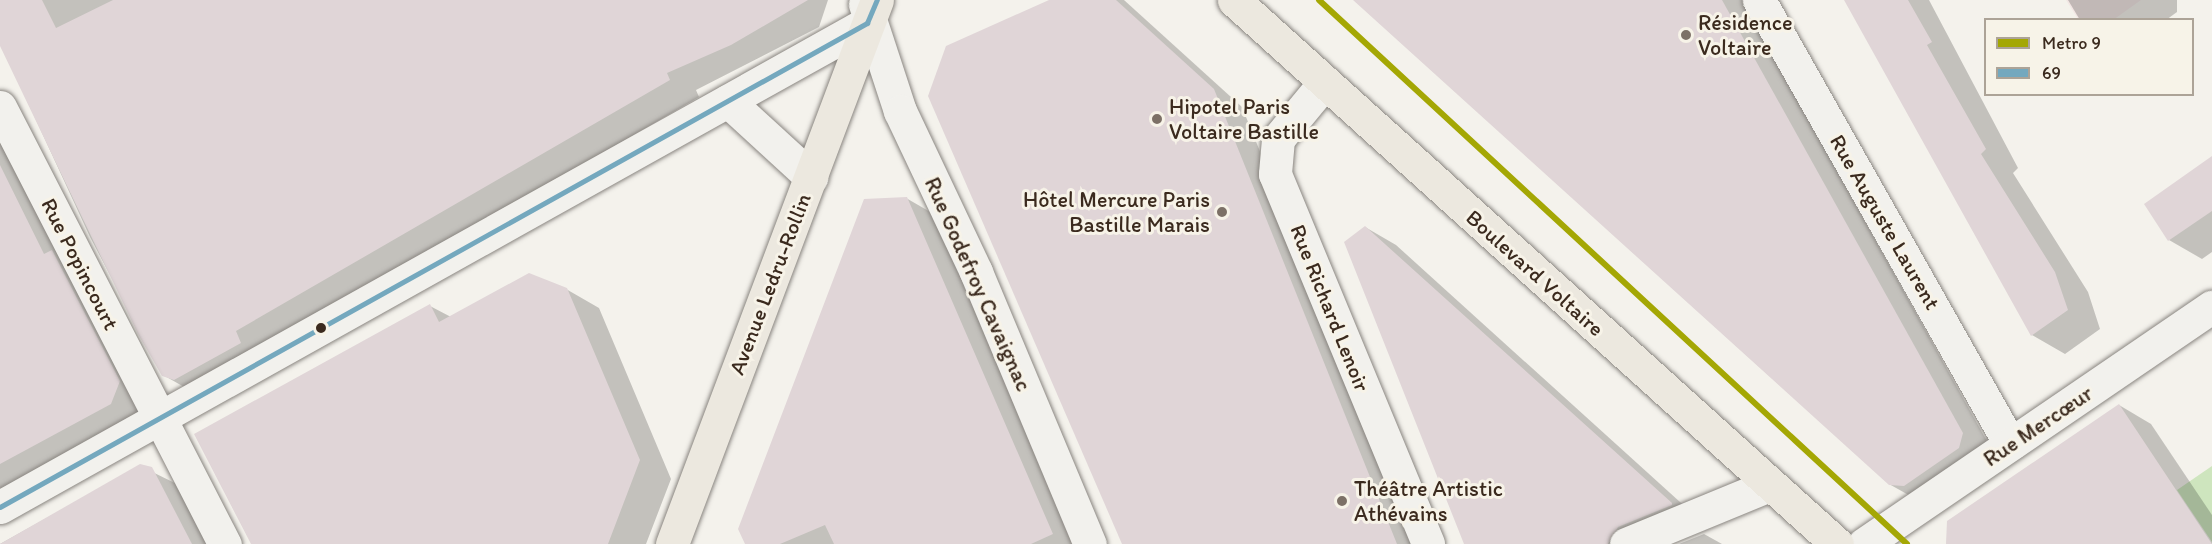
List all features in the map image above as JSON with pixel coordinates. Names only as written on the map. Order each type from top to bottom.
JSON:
[{"type":"main road","name":"Boulevard Voltaire","points":[[1234,0],[1837,544]]},
{"type":"main road","name":"Avenue Ledru-Rollin","points":[[672,544],[811,177],[870,8]]},
{"type":"street","name":"Rue Auguste Laurent","points":[[1759,0],[2010,444]]},
{"type":"street","points":[[0,507],[160,422],[728,101],[870,8]]},
{"type":"street","name":"Rue Godefroy Cavaignac","points":[[870,8],[900,111],[976,272],[1090,544]]},
{"type":"street","name":"Rue Richard Lenoir","points":[[1325,82],[1278,139],[1275,174],[1428,544]]},
{"type":"street","points":[[728,101],[811,177]]},
{"type":"street","name":"Rue Popincourt","points":[[0,107],[160,422],[225,544]]},
{"type":"street","name":"Rue Mercœur","points":[[1864,544],[2212,308]]},
{"type":"street","points":[[1626,544],[1769,485]]},
{"type":"shaded area","points":[[2066,0],[2141,0],[2116,18],[2077,18]]},
{"type":"green space","points":[[2212,466],[2212,542],[2177,490]]},
{"type":"building","points":[[0,0],[42,0],[56,28],[113,0],[808,0],[731,45],[667,73],[670,80],[236,331],[241,343],[174,380],[162,376],[138,334],[0,46]]},
{"type":"building","points":[[1049,0],[1116,0],[1214,89],[1397,544],[1122,544],[928,96],[946,46]]},
{"type":"building","points":[[1353,0],[1722,0],[1963,433],[1959,448],[1904,486],[1889,485]]},
{"type":"building","points":[[1844,0],[1908,0],[1932,42],[1927,45],[1986,149],[1981,154],[2055,272],[2068,310],[2031,336]]},
{"type":"building","points":[[2212,156],[2212,211],[2168,241],[2144,204]]},
{"type":"building","points":[[0,165],[44,254],[52,250],[120,381],[111,404],[0,464]]},
{"type":"building","points":[[907,197],[1053,534],[1031,544],[834,544],[825,525],[780,544],[745,544],[738,529],[864,199]]},
{"type":"building","points":[[1365,226],[1672,505],[1618,527],[1608,544],[1464,544],[1344,242]]},
{"type":"building","points":[[529,273],[567,288],[640,460],[608,544],[251,544],[194,434],[430,304],[439,322]]},
{"type":"building","points":[[2119,404],[2212,544],[1946,544],[1947,521]]},
{"type":"building","points":[[140,464],[152,467],[192,544],[0,544]]},
{"type":"metro line","name":"9","points":[[1319,0],[1907,544]]},
{"type":"transit line","name":"69","points":[[0,507],[867,23],[877,0]]},
{"type":"place","name":"Résidence Voltaire","points":[[1686,35]]},
{"type":"place","name":"Hipotel Paris Voltaire Bastille","points":[[1157,119]]},
{"type":"place","name":"Hôtel Mercure Paris Bastille Marais","points":[[1222,212]]},
{"type":"place","name":"Théâtre Artistic Athévains","points":[[1342,501]]}]
